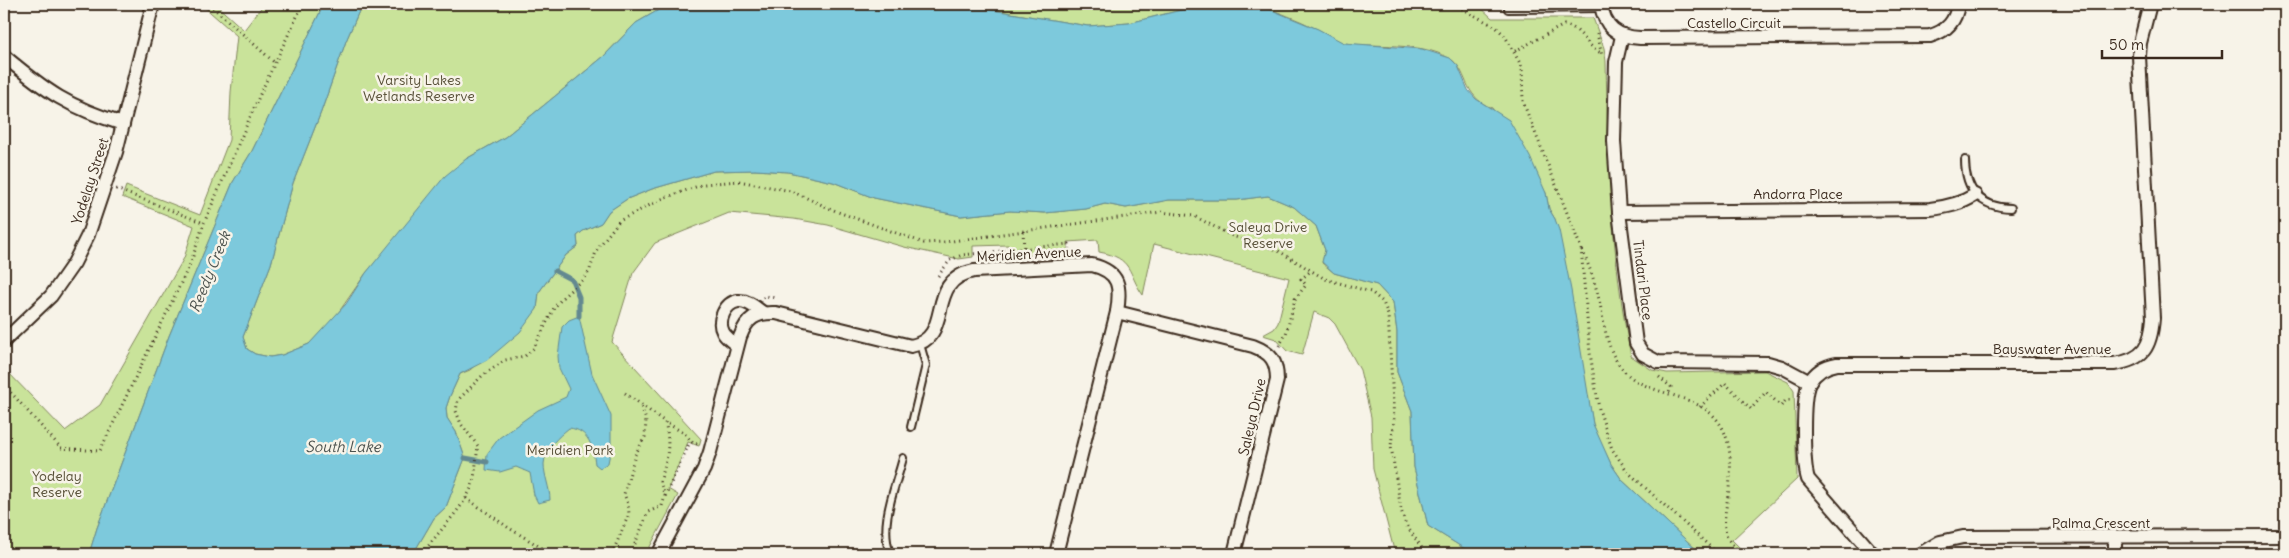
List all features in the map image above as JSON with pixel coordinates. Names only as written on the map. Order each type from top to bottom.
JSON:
[{"type":"street","name":"Yodelay Street","points":[[4,341],[50,296],[74,263],[88,235],[106,185],[153,4]]},
{"type":"street","name":"Castello Circuit","points":[[1622,36],[1660,38],[1930,36],[1940,33],[1954,21],[1958,4]]},
{"type":"street","name":"Bayswater Avenue","points":[[1810,382],[1821,370],[1837,364],[2114,364],[2130,361],[2142,354],[2148,345],[2153,318],[2139,56],[2140,43],[2150,4]]},
{"type":"street","points":[[1601,6],[1607,24],[1613,31],[1622,36]]},
{"type":"street","name":"Tindari Place","points":[[1622,36],[1617,54],[1614,121],[1619,212],[1636,343],[1643,354],[1653,360],[1665,363],[1768,363],[1782,367],[1810,382]]},
{"type":"street","points":[[4,56],[53,96],[73,107],[123,124]]},
{"type":"street","name":"Andorra Place","points":[[1619,212],[1930,209],[1948,207],[1975,195]]},
{"type":"street","name":"Meridien Avenue","points":[[920,344],[932,334],[945,292],[951,281],[961,274],[1092,265],[1105,268],[1115,278],[1120,292],[1118,312],[1056,554]]},
{"type":"street","points":[[737,346],[723,333],[721,323],[723,313],[729,306],[738,301],[751,304],[763,313]]},
{"type":"street","points":[[1118,312],[1253,346],[1263,350],[1272,357]]},
{"type":"street","points":[[660,553],[704,469],[737,346],[744,326],[752,316],[763,313],[776,313],[900,345],[920,344]]},
{"type":"street","name":"Saleya Drive","points":[[1234,554],[1278,380],[1277,367],[1272,357]]},
{"type":"street","points":[[1810,382],[1807,393],[1804,452],[1804,466],[1808,479],[1873,554]]},
{"type":"street","name":"Palma Crescent","points":[[1920,554],[1940,542],[1963,537],[2285,536]]},
{"type":"street","points":[[2115,554],[2116,538]]},
{"type":"lane","points":[[1508,9],[1601,6]]},
{"type":"lane","points":[[1965,160],[1965,172],[1975,195],[1997,207],[2010,208]]},
{"type":"lane","points":[[911,427],[926,365],[920,344]]},
{"type":"lane","points":[[890,554],[886,539],[886,524],[903,458]]},
{"type":"path","points":[[208,4],[275,63]]},
{"type":"path","points":[[4,385],[61,448],[100,451],[191,262],[204,224],[303,4]]},
{"type":"path","points":[[1453,4],[1496,27],[1515,51],[1522,67],[1523,102],[1580,248],[1590,268],[1608,344],[1614,357],[1633,379],[1645,385],[1669,392],[1700,407],[1720,423],[1728,439],[1730,479],[1724,519],[1728,538],[1742,554]]},
{"type":"path","points":[[1515,51],[1564,25],[1576,29],[1600,52],[1617,54]]},
{"type":"path","points":[[106,185],[204,224]]},
{"type":"path","points":[[1023,231],[1024,250]]},
{"type":"path","points":[[937,279],[942,268],[956,256],[1070,244],[1071,265]]},
{"type":"path","points":[[1580,248],[1590,353],[1599,408],[1612,449],[1628,472],[1718,554]]},
{"type":"path","points":[[1272,357],[1286,334],[1295,299],[1306,285],[1302,279],[1312,270]]},
{"type":"path","points":[[423,554],[437,533],[466,498],[472,486],[478,446],[461,424],[456,411],[458,400],[482,376],[505,360],[525,356],[534,348],[554,308],[583,279]]},
{"type":"path","points":[[751,304],[766,296],[784,300]]},
{"type":"path","points":[[1700,407],[1725,383],[1751,409],[1766,392],[1781,406],[1786,400],[1797,400]]},
{"type":"path","points":[[625,393],[641,406],[684,433],[693,443],[699,445],[701,437]]},
{"type":"path","points":[[612,554],[629,514],[624,494],[636,454],[645,437],[646,420],[641,406]]},
{"type":"path","points":[[665,422],[669,436],[669,454],[660,482],[666,496]]},
{"type":"path","points":[[634,554],[635,544],[648,512],[662,506],[690,444],[693,443]]},
{"type":"path","points":[[466,498],[509,528],[552,554]]},
{"type":"green space","name":"Yodelay Reserve","points":[[201,4],[215,4],[244,30],[264,4],[324,4],[252,151],[233,182],[169,336],[89,554],[4,554],[4,368],[65,431],[100,405],[184,258],[194,226],[122,197],[126,186],[200,215],[229,140],[231,92],[237,36]]},
{"type":"green space","name":"Varsity Lakes Wetlands Reserve","points":[[362,4],[669,4],[636,23],[603,57],[505,137],[466,159],[366,273],[334,319],[309,344],[282,355],[270,357],[255,354],[247,349],[243,337],[271,264],[293,183],[346,41]]},
{"type":"green space","points":[[970,4],[1205,4],[1129,23],[1088,26],[993,10]]},
{"type":"green space","points":[[1257,4],[1477,4],[1492,18],[1593,18],[1604,48],[1606,61],[1608,135],[1615,246],[1624,320],[1631,356],[1652,370],[1667,373],[1765,371],[1788,382],[1794,391],[1797,479],[1732,540],[1746,554],[1701,554],[1622,480],[1611,464],[1593,424],[1555,219],[1549,209],[1546,193],[1492,108],[1475,97],[1455,63],[1449,58],[1424,49],[1340,42],[1302,22]]},
{"type":"green space","name":"Meridien Park","points":[[755,170],[788,172],[833,182],[874,198],[961,216],[1010,211],[1045,213],[1086,209],[1105,204],[1126,208],[1169,200],[1237,200],[1268,196],[1294,207],[1316,226],[1325,250],[1322,263],[1334,273],[1377,285],[1393,302],[1397,332],[1397,372],[1412,411],[1414,467],[1428,526],[1473,554],[1395,554],[1373,469],[1371,417],[1360,370],[1335,324],[1329,318],[1314,312],[1302,355],[1287,351],[1276,339],[1263,335],[1274,329],[1278,323],[1289,278],[1154,244],[1143,295],[1124,262],[1099,252],[1098,240],[1068,242],[1068,254],[1009,256],[1008,245],[973,246],[973,257],[959,259],[904,247],[828,225],[794,219],[729,213],[655,243],[633,273],[612,342],[701,439],[699,446],[688,442],[668,489],[678,495],[646,554],[413,554],[434,518],[446,507],[465,458],[456,432],[447,418],[446,408],[460,374],[470,370],[537,309],[539,292],[566,255],[578,246],[577,236],[583,231],[601,223],[609,211],[627,199],[652,189],[714,171]]},
{"type":"water","name":"South Lake","points":[[324,4],[362,4],[346,41],[293,183],[271,264],[243,337],[247,349],[255,354],[270,357],[282,355],[309,344],[346,304],[366,273],[445,176],[466,159],[505,137],[603,57],[636,23],[669,4],[970,4],[993,10],[1088,26],[1129,23],[1205,4],[1257,4],[1318,29],[1344,43],[1422,49],[1450,58],[1458,66],[1468,90],[1476,99],[1509,120],[1530,157],[1546,193],[1549,209],[1559,230],[1593,424],[1611,464],[1622,480],[1701,554],[1473,554],[1428,526],[1414,467],[1412,411],[1397,372],[1397,332],[1393,302],[1377,285],[1334,273],[1322,262],[1325,250],[1316,226],[1294,207],[1268,196],[1237,200],[1169,200],[1126,208],[1105,204],[1086,209],[1045,213],[1010,211],[961,216],[874,198],[833,182],[788,172],[755,170],[714,171],[652,189],[627,199],[609,211],[601,223],[583,231],[577,236],[578,246],[566,255],[539,292],[537,309],[520,332],[487,360],[460,374],[446,408],[447,418],[456,432],[465,458],[446,507],[434,518],[413,554],[89,554],[169,336],[233,182],[252,151]]},
{"type":"water","points":[[579,316],[592,374],[611,416],[611,448],[608,463],[600,468],[595,464],[589,440],[576,429],[569,428],[549,448],[544,468],[550,500],[538,503],[534,495],[530,473],[516,467],[500,472],[486,470],[487,454],[499,438],[538,410],[566,397],[569,389],[559,368],[558,356],[562,327],[569,320]]},
{"type":"waterway","points":[[555,271],[572,280],[579,297],[579,316]]},
{"type":"waterway","points":[[465,458],[487,462]]},
{"type":"park label","name":"Saleya Drive Reserve","points":[[1268,236]]},
{"type":"water label","name":"Reedy Creek","points":[[210,272]]}]
